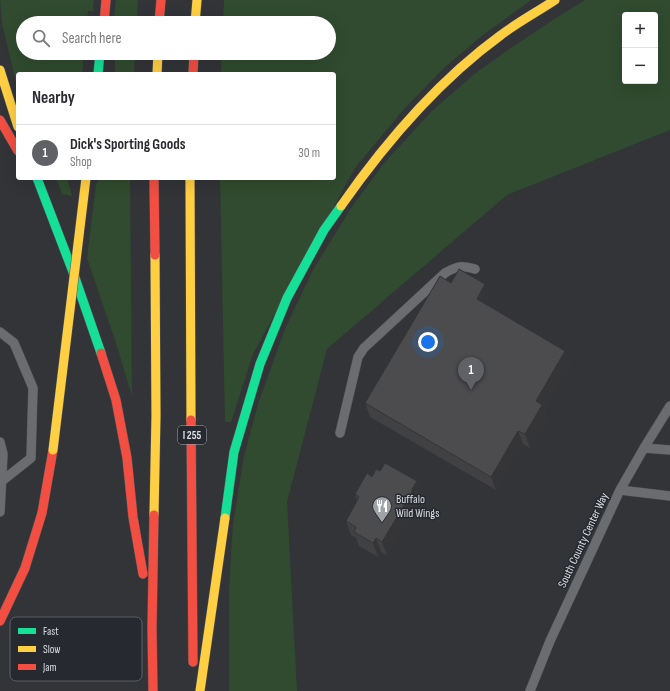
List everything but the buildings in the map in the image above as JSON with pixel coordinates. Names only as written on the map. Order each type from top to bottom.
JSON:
[{"type":"highway","points":[[105,16],[106,0]]},
{"type":"highway","points":[[160,16],[161,0]]},
{"type":"highway","points":[[196,16],[197,0]]},
{"type":"highway","points":[[200,691],[234,452],[260,364],[287,298],[324,230],[365,172],[415,114],[453,75],[501,35],[554,0]]},
{"type":"highway","points":[[98,72],[99,60]]},
{"type":"highway","points":[[157,72],[158,60]]},
{"type":"highway","points":[[193,72],[194,60]]},
{"type":"highway","points":[[0,70],[16,121]]},
{"type":"highway","points":[[0,120],[16,148]]},
{"type":"highway","points":[[35,180],[44,195]]},
{"type":"highway","points":[[38,180],[81,292],[116,400],[127,458],[133,517],[152,628]]},
{"type":"highway","points":[[0,621],[25,568],[42,513],[53,450],[86,180]]},
{"type":"highway","points":[[153,691],[152,628],[156,416],[154,180]]},
{"type":"highway","name":"I 255","points":[[190,180],[194,691]]},
{"type":"lane","points":[[340,433],[358,357],[364,348],[445,272],[455,267],[466,266],[475,269]]},
{"type":"lane","points":[[0,332],[14,343],[33,388],[31,458],[2,481]]},
{"type":"lane","name":"South County Center Way","points":[[530,691],[550,641],[620,490],[670,406]]},
{"type":"lane","points":[[0,442],[3,454],[0,512]]},
{"type":"lane","points":[[644,448],[670,450]]},
{"type":"lane","points":[[620,490],[670,496]]},
{"type":"green space","points":[[0,0],[94,0],[93,11],[88,11],[88,16],[16,16],[16,60],[83,60],[82,72],[16,72],[16,82],[2,23]]},
{"type":"green space","points":[[116,0],[138,0],[137,16],[114,16]]},
{"type":"green space","points":[[224,0],[531,0],[483,35],[446,66],[404,109],[355,168],[253,354],[231,422],[225,422],[220,180],[336,180],[336,72],[221,72],[222,60],[336,60],[336,16],[223,16]]},
{"type":"green space","points":[[585,0],[670,0],[670,130],[507,195],[327,349],[287,502],[297,691],[229,691],[229,589],[233,524],[244,456],[258,404],[285,329],[313,270],[351,208],[385,162],[432,111],[473,75],[512,47]]},
{"type":"green space","points":[[115,60],[135,60],[134,72],[115,72]]},
{"type":"green space","points":[[57,180],[68,180],[72,196],[62,194]]},
{"type":"green space","points":[[99,180],[130,180],[132,396],[116,343],[87,258],[96,184]]},
{"type":"traffic: fast","points":[[98,72],[99,60]]},
{"type":"traffic: fast","points":[[38,180],[73,272],[101,353]]},
{"type":"traffic: fast","points":[[225,518],[234,452],[260,364],[287,298],[324,230],[341,206]]},
{"type":"traffic: slow","points":[[196,16],[197,0]]},
{"type":"traffic: slow","points":[[341,206],[394,136],[434,93],[456,72],[501,35],[555,0]]},
{"type":"traffic: slow","points":[[157,72],[158,60]]},
{"type":"traffic: slow","points":[[0,70],[16,121]]},
{"type":"traffic: slow","points":[[53,450],[86,180]]},
{"type":"traffic: slow","points":[[190,180],[191,420]]},
{"type":"traffic: slow","points":[[154,515],[156,416],[155,255]]},
{"type":"traffic: slow","points":[[200,691],[225,518]]},
{"type":"traffic: jam","points":[[105,16],[106,0]]},
{"type":"traffic: jam","points":[[160,16],[161,0]]},
{"type":"traffic: jam","points":[[193,72],[194,60]]},
{"type":"traffic: jam","points":[[0,120],[16,148]]},
{"type":"traffic: jam","points":[[154,180],[155,255]]},
{"type":"traffic: jam","points":[[101,353],[116,400],[127,458],[133,517],[143,574]]},
{"type":"traffic: jam","points":[[191,420],[193,662]]},
{"type":"traffic: jam","points":[[0,621],[25,568],[42,513],[53,450]]},
{"type":"traffic: jam","points":[[153,691],[152,628],[154,515]]},
{"type":"place","name":"Dick's Sporting Goods","points":[[471,390]]},
{"type":"place","name":"Buffalo Wild Wings","points":[[382,523]]}]
